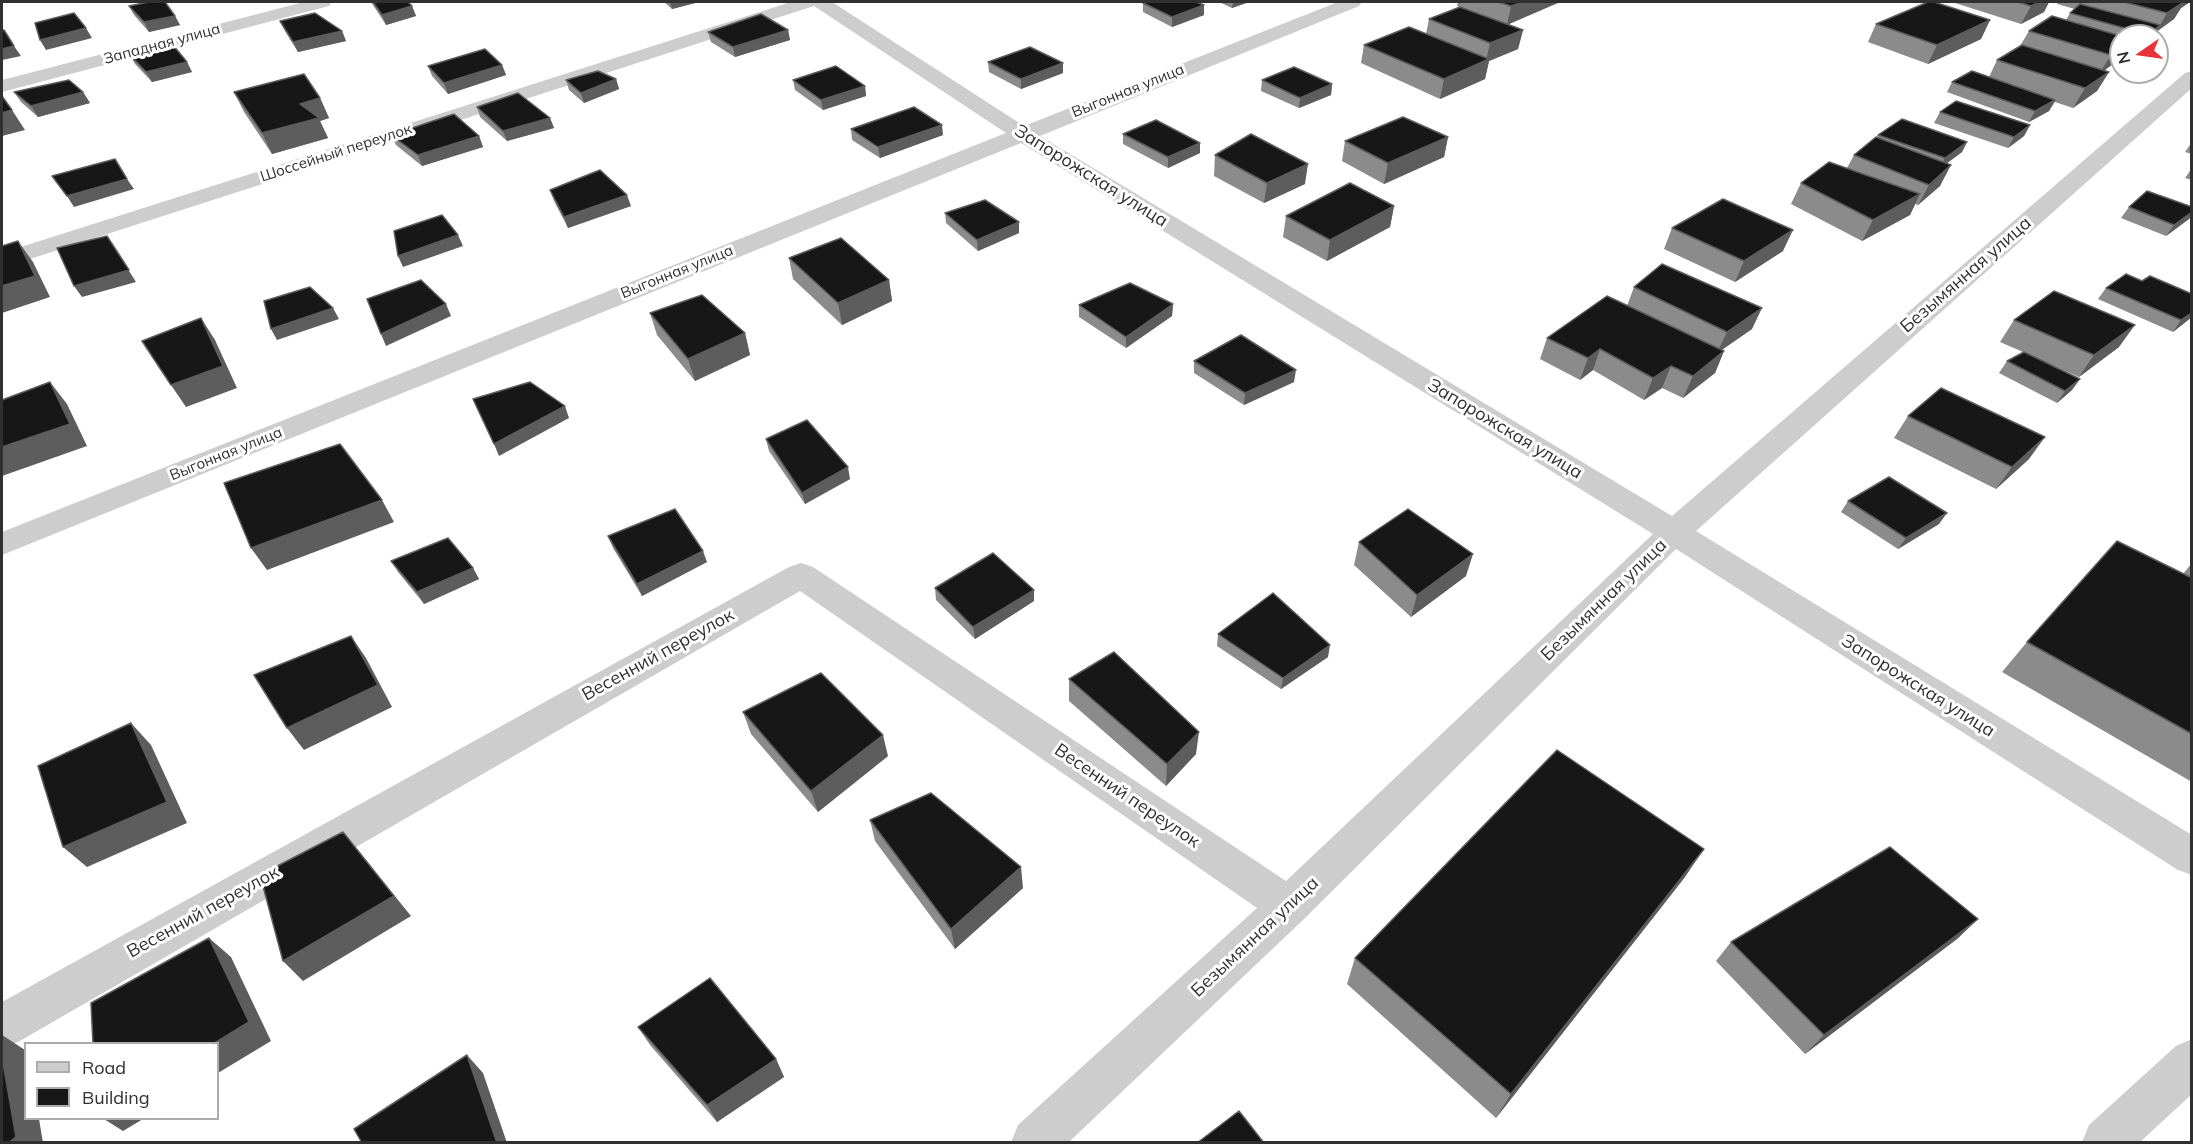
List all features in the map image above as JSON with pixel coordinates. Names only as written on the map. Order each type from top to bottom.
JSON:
[{"type":"street","name":"Западная улица","points":[[2,86],[323,2]]},
{"type":"street","name":"Шоссейный переулок","points":[[2,261],[808,2]]},
{"type":"street","name":"Запорожская улица","points":[[820,2],[1022,134],[1674,532],[2192,857]]},
{"type":"street","name":"Выгонная улица","points":[[2,544],[1353,2]]},
{"type":"street","name":"Безымянная улица","points":[[1035,1143],[1289,906],[1674,532],[2192,77]]},
{"type":"street","name":"Весенний переулок","points":[[2,1026],[801,575],[1289,906]]},
{"type":"street","points":[[2106,1143],[2192,1062]]},
{"type":"building","points":[[165,2],[175,16],[144,22],[129,6]]},
{"type":"building","points":[[373,2],[408,2],[412,6],[382,15]]},
{"type":"building","points":[[1196,2],[1204,5],[1172,17],[1143,3]]},
{"type":"building","points":[[1498,2],[1523,2],[1511,6]]},
{"type":"building","points":[[1928,2],[1990,20],[1937,45],[1876,24]]},
{"type":"building","points":[[2018,2],[2039,2],[2031,6]]},
{"type":"building","points":[[2124,2],[2184,2],[2167,13]]},
{"type":"building","points":[[2080,4],[2156,24],[2110,24],[2070,13]]},
{"type":"building","points":[[1460,7],[1523,30],[1490,43],[1429,19]]},
{"type":"building","points":[[74,13],[86,28],[40,40],[35,23]]},
{"type":"building","points":[[315,13],[342,31],[293,42],[280,21]]},
{"type":"building","points":[[761,14],[788,30],[733,47],[708,32]]},
{"type":"building","points":[[2052,16],[2109,33],[2109,54],[2029,31]]},
{"type":"building","points":[[1409,27],[1489,59],[1444,79],[1364,45]]},
{"type":"building","points":[[2,30],[4,30],[14,46],[2,49]]},
{"type":"building","points":[[173,45],[187,62],[146,72],[129,54]]},
{"type":"building","points":[[2022,45],[2109,72],[2085,88],[1997,60]]},
{"type":"building","points":[[1030,47],[1063,63],[1021,79],[988,62]]},
{"type":"building","points":[[485,49],[502,65],[444,83],[428,66]]},
{"type":"building","points":[[836,66],[865,86],[821,100],[793,80]]},
{"type":"building","points":[[1294,67],[1332,84],[1300,98],[1262,80]]},
{"type":"building","points":[[598,71],[616,79],[581,93],[566,80]]},
{"type":"building","points":[[1972,71],[2055,100],[2035,111],[1952,82]]},
{"type":"building","points":[[304,74],[320,98],[300,104],[319,118],[262,133],[234,92]]},
{"type":"building","points":[[69,80],[83,92],[31,106],[14,92]]},
{"type":"building","points":[[518,93],[550,118],[503,131],[477,107]]},
{"type":"building","points":[[2,96],[12,110],[2,113]]},
{"type":"building","points":[[1956,101],[2030,125],[2014,137],[1940,112]]},
{"type":"building","points":[[914,107],[942,125],[878,147],[851,129]]},
{"type":"building","points":[[454,114],[479,136],[418,155],[391,135]]},
{"type":"building","points":[[1403,117],[1448,137],[1388,163],[1345,141]]},
{"type":"building","points":[[1902,119],[1967,142],[1945,158],[1878,135]]},
{"type":"building","points":[[1156,120],[1200,143],[1168,157],[1123,134]]},
{"type":"building","points":[[1251,134],[1308,164],[1267,183],[1215,155]]},
{"type":"building","points":[[1876,137],[1951,165],[1929,185],[1854,155]]},
{"type":"building","points":[[115,159],[127,179],[67,196],[52,176]]},
{"type":"building","points":[[1829,162],[1920,194],[1873,220],[1801,183]]},
{"type":"building","points":[[600,170],[627,195],[564,217],[550,190]]},
{"type":"building","points":[[1350,183],[1394,206],[1330,240],[1286,216]]},
{"type":"building","points":[[2147,191],[2192,207],[2192,212],[2174,225],[2129,207]]},
{"type":"building","points":[[1723,199],[1793,230],[1744,261],[1672,228]]},
{"type":"building","points":[[985,200],[1019,222],[977,240],[945,213]]},
{"type":"building","points":[[442,215],[458,235],[398,256],[394,231]]},
{"type":"building","points":[[107,236],[129,270],[74,286],[57,248]]},
{"type":"building","points":[[841,238],[889,280],[838,303],[789,258]]},
{"type":"building","points":[[18,241],[35,276],[2,286],[2,246]]},
{"type":"building","points":[[1662,264],[1762,308],[1727,332],[1634,287]]},
{"type":"building","points":[[2126,274],[2142,281],[2150,276],[2192,294],[2192,313],[2181,320],[2106,288]]},
{"type":"building","points":[[421,280],[446,304],[381,334],[367,299]]},
{"type":"building","points":[[1130,283],[1173,304],[1126,337],[1079,305]]},
{"type":"building","points":[[310,287],[333,308],[271,329],[264,301]]},
{"type":"building","points":[[2054,291],[2135,325],[2094,355],[2014,320]]},
{"type":"building","points":[[702,295],[745,333],[688,359],[650,313]]},
{"type":"building","points":[[1607,296],[1724,351],[1693,376],[1671,366],[1653,378],[1600,349],[1588,358],[1547,338]]},
{"type":"building","points":[[201,318],[223,366],[171,385],[142,341]]},
{"type":"building","points":[[1241,335],[1296,370],[1245,393],[1194,361]]},
{"type":"building","points":[[2024,352],[2080,379],[2065,391],[2007,361]]},
{"type":"building","points":[[50,382],[70,424],[2,447],[2,400]]},
{"type":"building","points":[[530,382],[565,406],[494,444],[473,399]]},
{"type":"building","points":[[1941,388],[2045,437],[2012,467],[1908,416]]},
{"type":"building","points":[[807,420],[848,467],[802,493],[766,439]]},
{"type":"building","points":[[340,444],[382,500],[251,548],[224,483]]},
{"type":"building","points":[[1889,477],[1947,513],[1906,538],[1848,501]]},
{"type":"building","points":[[675,509],[703,551],[637,584],[608,536]]},
{"type":"building","points":[[1408,509],[1473,554],[1417,595],[1359,542]]},
{"type":"building","points":[[448,538],[473,568],[417,592],[391,561]]},
{"type":"building","points":[[2117,541],[2192,578],[2192,734],[2027,642]]},
{"type":"building","points":[[993,553],[1034,590],[973,627],[935,588]]},
{"type":"building","points":[[1273,593],[1330,645],[1283,678],[1218,634]]},
{"type":"building","points":[[351,636],[378,685],[287,728],[254,675]]},
{"type":"building","points":[[1114,652],[1199,732],[1167,764],[1069,679]]},
{"type":"building","points":[[821,673],[883,735],[811,791],[743,712]]},
{"type":"building","points":[[131,723],[167,802],[63,847],[38,766]]},
{"type":"building","points":[[1557,750],[1704,849],[1511,1094],[1355,958]]},
{"type":"building","points":[[931,793],[1021,867],[951,929],[870,820]]},
{"type":"building","points":[[343,832],[394,896],[283,961],[260,875]]},
{"type":"building","points":[[1890,847],[1978,919],[1824,1035],[1731,942]]},
{"type":"building","points":[[209,938],[249,1022],[216,1042],[93,1042],[91,1003]]},
{"type":"building","points":[[710,978],[776,1059],[707,1105],[638,1027]]},
{"type":"building","points":[[467,1055],[497,1143],[362,1143],[354,1129]]},
{"type":"building","points":[[2,1057],[16,1137],[8,1143],[2,1143]]},
{"type":"building","points":[[1239,1111],[1264,1143],[1197,1143]]}]
